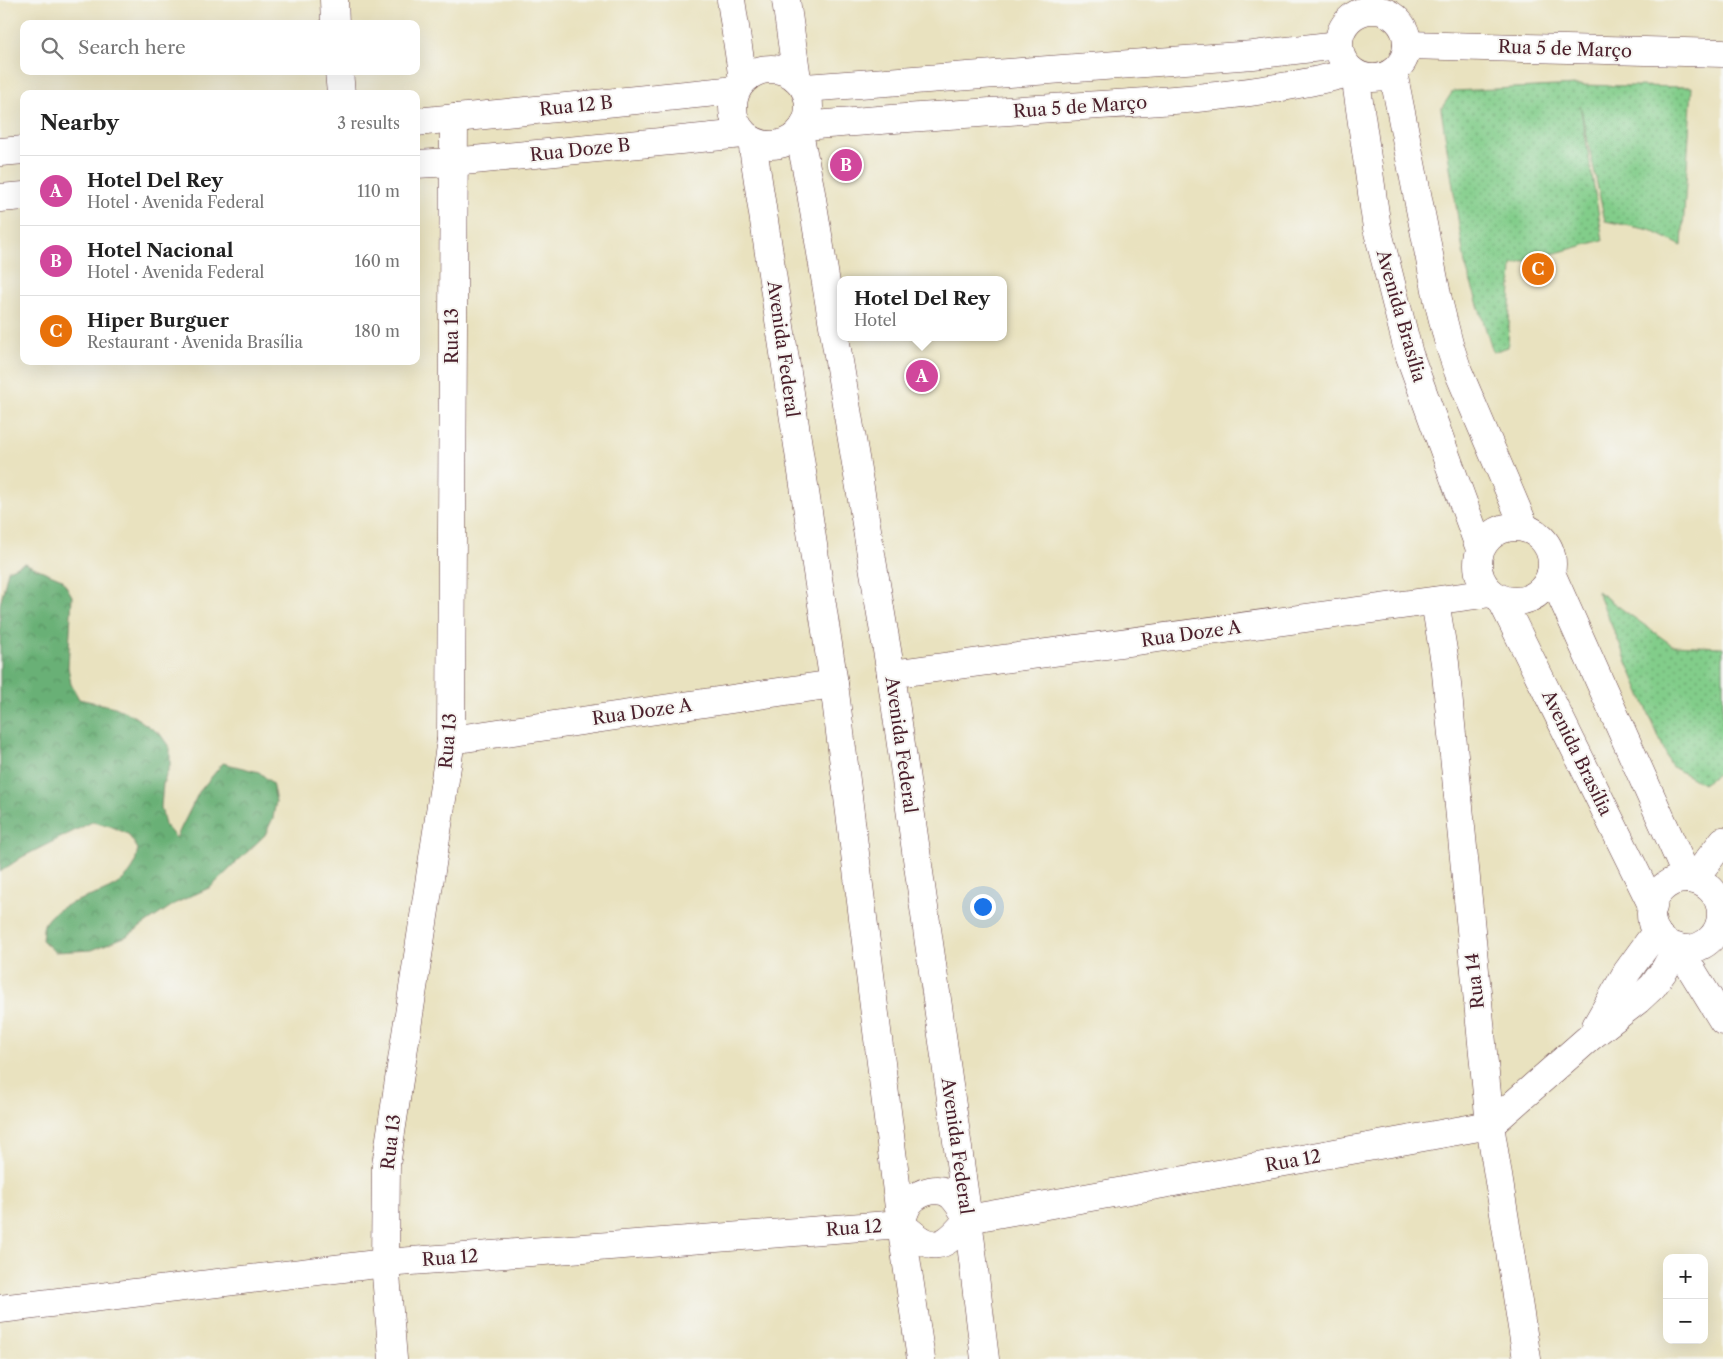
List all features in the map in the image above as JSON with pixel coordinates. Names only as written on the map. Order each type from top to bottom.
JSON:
[{"type":"street","points":[[334,0],[336,20]]},
{"type":"street","points":[[731,0],[740,85]]},
{"type":"street","points":[[786,0],[801,83],[808,97],[808,117],[802,130],[791,140],[782,144],[762,145],[748,138],[736,124],[732,113],[733,101],[740,85],[753,73],[764,69],[776,69],[787,72],[801,83],[1252,55],[1340,37]]},
{"type":"street","points":[[1340,37],[1348,20],[1358,13],[1380,10],[1391,15],[1401,23],[1405,56],[1393,72],[1384,77],[1364,77],[1354,73],[1345,65],[1340,56],[1340,37],[1341,0]]},
{"type":"street","name":"Rua 5 de Março","points":[[1401,23],[1723,53]]},
{"type":"street","points":[[1252,55],[1256,91]]},
{"type":"street","points":[[1393,72],[1438,300],[1449,344],[1458,371],[1525,528]]},
{"type":"street","name":"Rua 5 de Março","points":[[802,130],[890,118],[1207,98],[1319,81],[1354,73]]},
{"type":"street","name":"Avenida Brasília","points":[[1354,73],[1377,228],[1409,354],[1480,549]]},
{"type":"street","points":[[339,75],[341,90]]},
{"type":"street","name":"Rua 12 B","points":[[420,122],[740,85]]},
{"type":"street","name":"Rua 13","points":[[393,1359],[385,1263],[386,1165],[451,740],[454,118]]},
{"type":"street","name":"Avenida Federal","points":[[802,130],[891,674],[968,1219],[985,1359]]},
{"type":"street","name":"Avenida Federal","points":[[748,138],[834,684],[901,1224],[921,1359]]},
{"type":"street","name":"Rua Doze B","points":[[420,164],[748,138]]},
{"type":"street","points":[[0,152],[20,150]]},
{"type":"street","points":[[0,198],[20,196]]},
{"type":"street","points":[[1409,354],[1449,344]]},
{"type":"street","points":[[1514,526],[1525,528],[1538,534],[1547,545],[1552,558],[1551,573],[1546,585],[1538,594],[1514,602],[1496,596],[1483,584],[1478,573],[1477,561],[1480,549],[1494,532],[1514,526]]},
{"type":"street","points":[[1551,573],[1690,879]]},
{"type":"street","name":"Avenida Brasília","points":[[1496,596],[1666,934],[1723,1021]]},
{"type":"street","name":"Rua Doze A","points":[[891,674],[1435,601],[1496,596]]},
{"type":"street","name":"Rua 14","points":[[1435,601],[1445,663],[1490,1125],[1527,1359]]},
{"type":"street","name":"Rua Doze A","points":[[451,740],[834,684]]},
{"type":"street","points":[[1690,879],[1723,841]]},
{"type":"street","points":[[1690,879],[1700,882],[1711,889],[1719,900],[1721,919],[1711,938],[1702,945],[1691,948],[1666,934],[1656,897],[1669,884],[1678,880],[1690,879]]},
{"type":"street","points":[[1490,1125],[1589,1038],[1627,972],[1666,934]]},
{"type":"street","name":"Rua 12","points":[[968,1219],[1490,1125]]},
{"type":"street","points":[[937,1190],[947,1192],[953,1197],[968,1219],[950,1240],[936,1245],[922,1241],[901,1224],[909,1203],[918,1195],[937,1190]]},
{"type":"street","name":"Rua 12","points":[[0,1309],[385,1263],[901,1224]]},
{"type":"green space","points":[[1576,85],[1692,87],[1682,246],[1650,230],[1605,221],[1580,105],[1603,240],[1512,265],[1508,347],[1493,352],[1465,264],[1441,109],[1453,91]]},
{"type":"green space","points":[[24,563],[62,579],[72,596],[68,667],[71,684],[79,699],[115,707],[132,715],[160,734],[170,748],[170,765],[163,784],[161,807],[165,825],[176,838],[199,792],[223,763],[259,772],[272,783],[276,801],[273,818],[265,835],[211,887],[176,903],[127,936],[92,950],[55,952],[42,940],[44,925],[55,912],[65,906],[102,892],[125,878],[134,866],[138,849],[128,834],[110,826],[92,822],[22,857],[0,872],[0,605],[8,570]]},
{"type":"green space","points":[[1597,591],[1672,645],[1723,647],[1723,770],[1703,784],[1671,766]]},
{"type":"place","name":"Hotel Nacional","points":[[846,165]]},
{"type":"place","name":"Hiper Burguer","points":[[1538,269]]},
{"type":"place","name":"Hotel Del Rey","points":[[922,376]]}]
